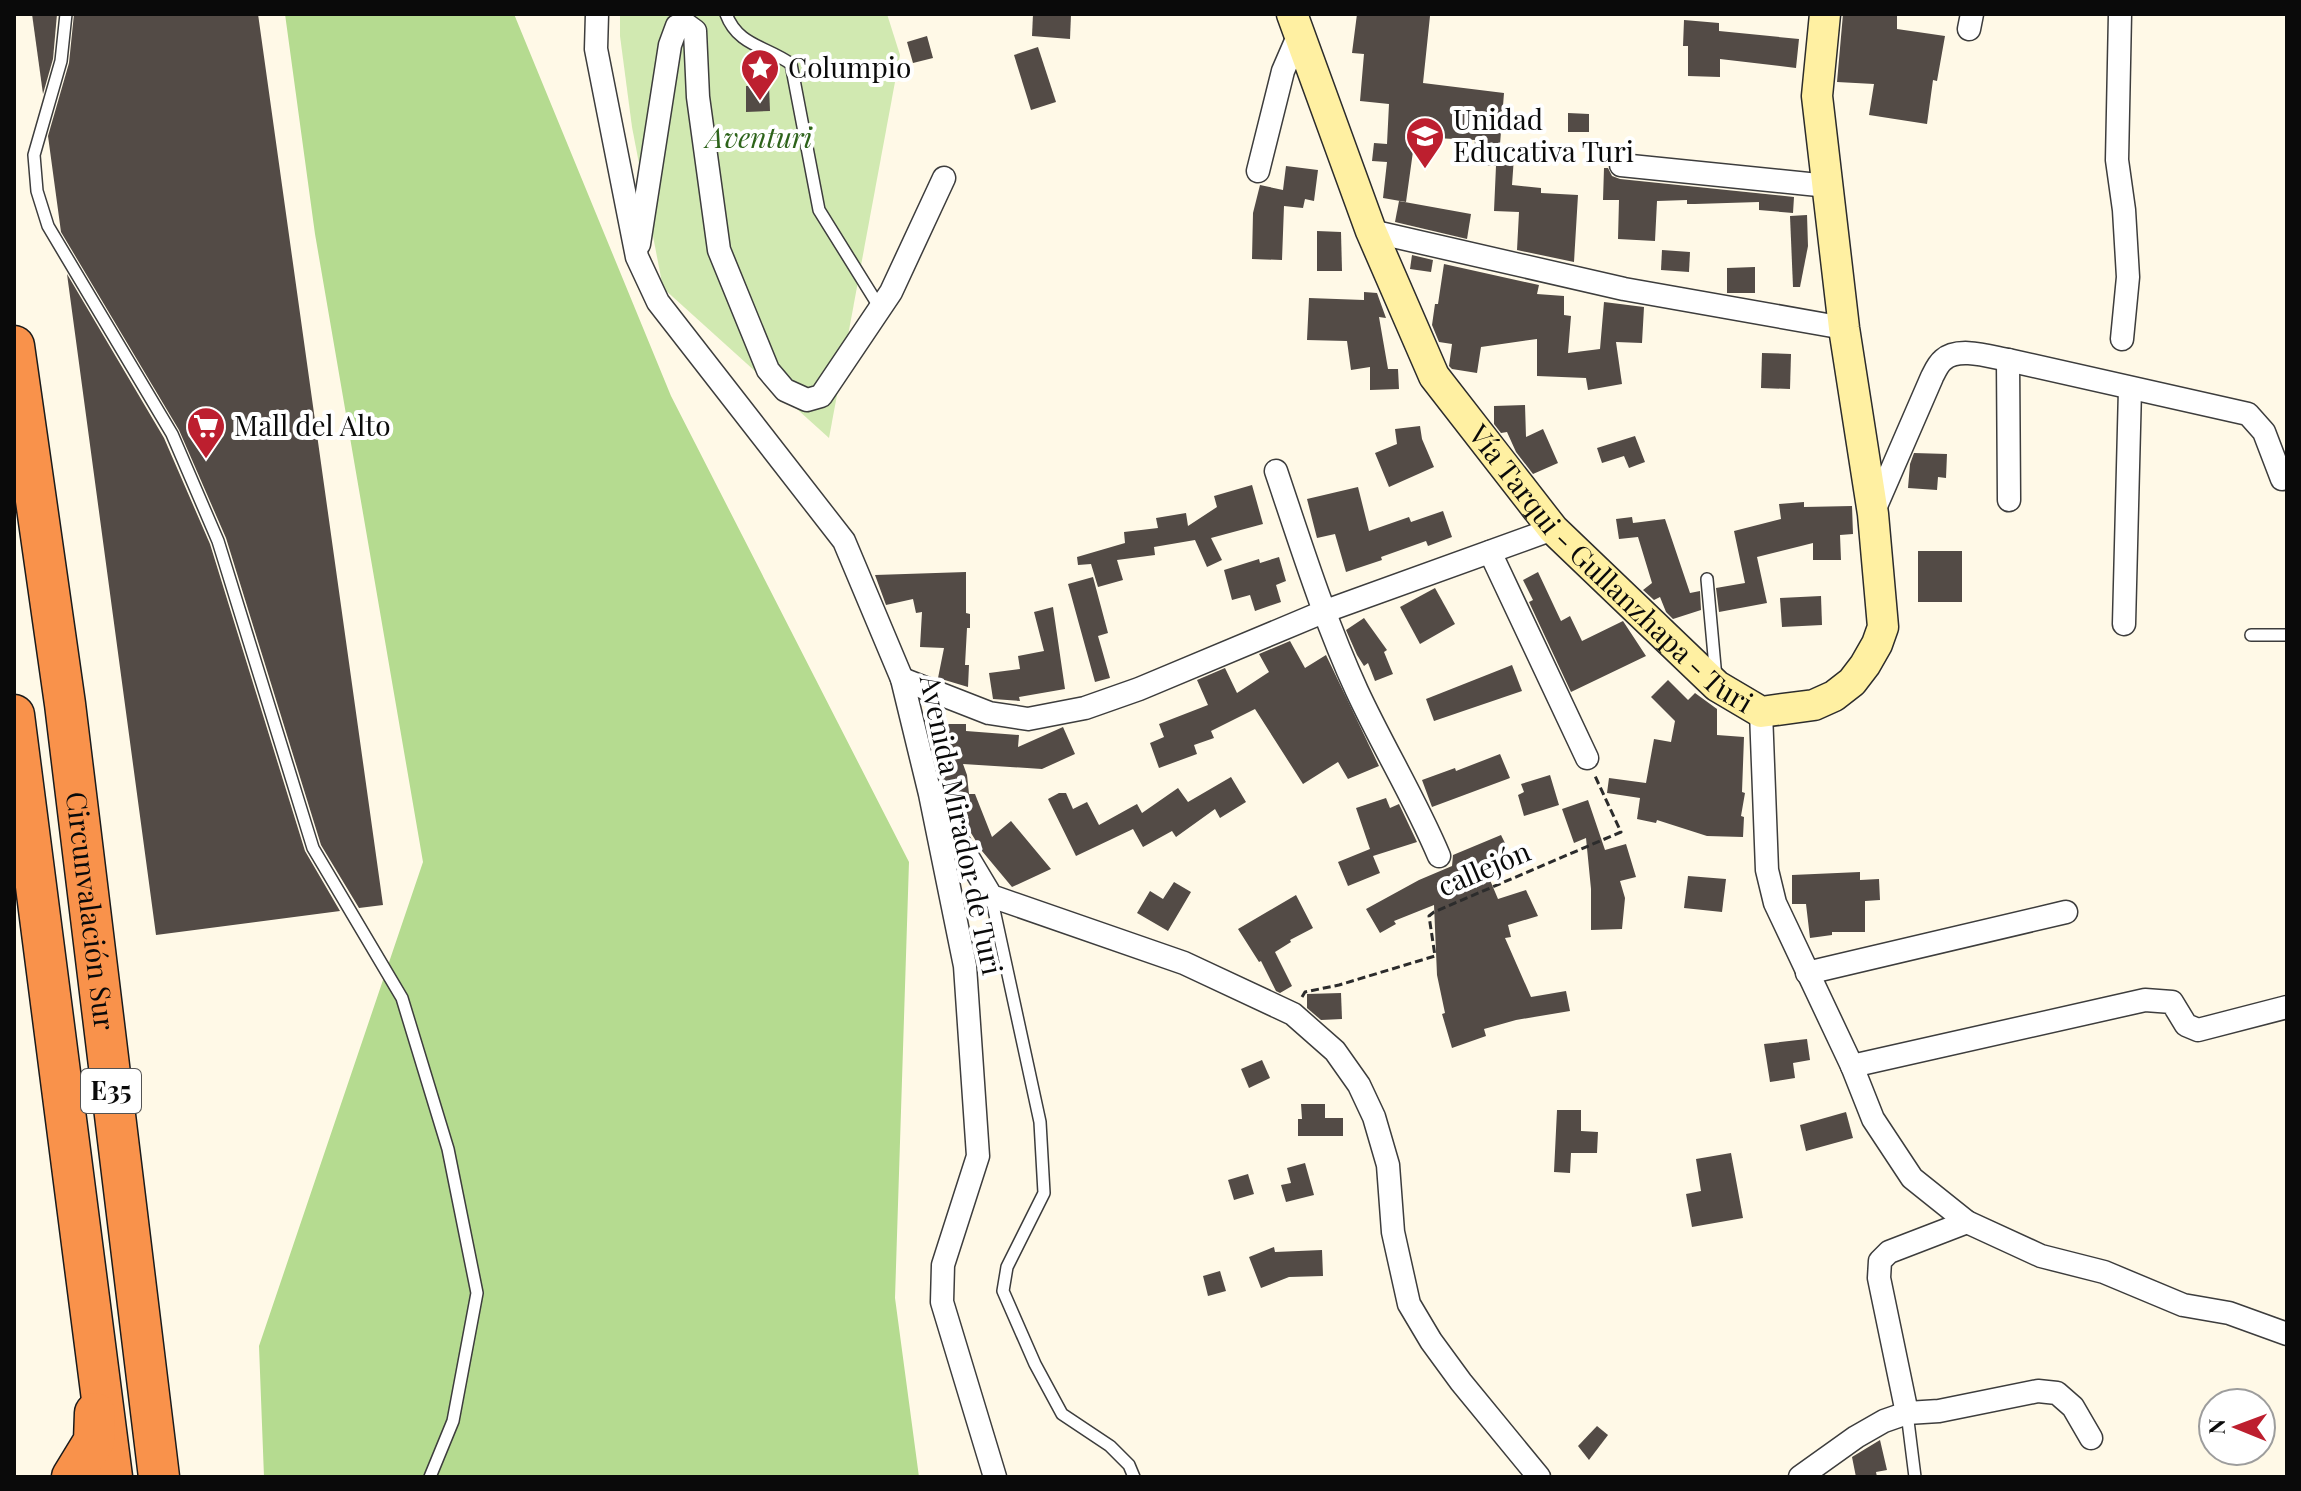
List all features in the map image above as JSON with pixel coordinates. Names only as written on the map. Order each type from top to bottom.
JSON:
[{"type":"highway","name":"Circunvalación Sur","points":[[14,346],[65,704],[159,1477]]},
{"type":"highway","name":"Circunvalación Sur","points":[[14,715],[112,1477]]},
{"type":"highway","points":[[72,1477],[94,1441],[96,1341]]},
{"type":"main road","name":"Vía Tarqui - Gullanzhapa - Turi","points":[[1296,24],[1371,231],[1434,376],[1553,529],[1717,686],[1761,712],[1814,705],[1834,696],[1852,682],[1877,644],[1883,627],[1873,514],[1844,328],[1817,96],[1825,14]]},
{"type":"street","name":"Avenida Mirador de Turi","points":[[597,14],[596,49],[637,257],[658,302],[844,541],[902,679],[930,794],[965,966],[978,1156],[943,1265],[942,1302],[995,1477]]},
{"type":"street","points":[[2120,14],[2117,160],[2128,277],[2122,339]]},
{"type":"street","points":[[637,257],[670,45],[677,26],[684,23],[695,31],[698,97],[719,250],[768,370],[785,390],[807,400],[821,396],[891,292],[944,178]]},
{"type":"street","points":[[1258,171],[1296,24]]},
{"type":"street","points":[[1621,165],[1828,186]]},
{"type":"street","points":[[1371,231],[1624,289],[1844,328]]},
{"type":"street","points":[[1873,514],[1932,377],[1942,360],[1952,354],[2008,360],[2248,414],[2264,432],[2282,479]]},
{"type":"street","points":[[2008,360],[2009,500]]},
{"type":"street","points":[[2124,624],[2130,389]]},
{"type":"street","points":[[1276,471],[1323,612],[1357,690],[1423,816],[1439,856]]},
{"type":"street","points":[[902,679],[989,713],[1028,719],[1085,708],[1139,689],[1323,612],[1553,529]]},
{"type":"street","points":[[1490,552],[1587,758]]},
{"type":"street","points":[[1761,712],[1767,870],[1775,903],[1852,1066],[1873,1119],[1912,1178],[1967,1222],[2041,1256],[2104,1272],[2183,1305],[2229,1313],[2287,1334]]},
{"type":"street","points":[[930,794],[991,896],[1184,963],[1293,1014],[1335,1051],[1359,1085],[1374,1117],[1388,1165],[1393,1232],[1409,1304],[1461,1382],[1539,1477]]},
{"type":"street","points":[[1807,973],[2066,912]]},
{"type":"street","points":[[1852,1066],[2145,1000],[2172,1002],[2186,1025],[2198,1030],[2287,1007]]},
{"type":"street","points":[[1907,1413],[1879,1278],[1880,1261],[1889,1252],[1967,1222]]},
{"type":"street","points":[[1800,1477],[1884,1421],[1907,1413],[1939,1411],[2038,1391],[2057,1393],[2073,1407],[2091,1438]]},
{"type":"lane","points":[[66,14],[61,61],[34,155],[37,191],[48,226],[172,434],[218,541],[313,848],[402,998],[448,1149],[477,1293],[453,1421],[430,1477]]},
{"type":"lane","points":[[726,14],[731,26],[745,41],[776,53],[791,64],[819,210],[880,309]]},
{"type":"lane","points":[[1707,579],[1717,686]]},
{"type":"lane","points":[[2251,635],[2287,635]]},
{"type":"lane","points":[[991,896],[1040,1122],[1044,1193],[1007,1267],[1003,1291],[1035,1364],[1062,1414],[1110,1446],[1129,1465],[1134,1477]]},
{"type":"lane","points":[[1907,1413],[1915,1477]]},
{"type":"path","name":"callejón","points":[[1293,1014],[1305,992],[1435,956],[1429,916],[1434,912],[1621,832],[1587,758]]},
{"type":"green space","points":[[285,14],[514,14],[671,396],[909,862],[895,1298],[919,1477],[264,1477],[259,1346],[423,862],[315,234]]},
{"type":"green space","name":"Aventuri","points":[[620,14],[887,14],[900,55],[829,438],[663,288],[632,127]]},
{"type":"building","points":[[32,14],[57,14],[53,59],[43,94]]},
{"type":"building","points":[[74,14],[258,14],[383,905],[359,908],[321,845],[226,538],[179,430],[61,232],[48,136],[69,63]]},
{"type":"building","points":[[1033,14],[1071,14],[1070,39],[1032,36]]},
{"type":"building","points":[[1357,14],[1430,16],[1423,83],[1504,93],[1499,157],[1514,157],[1512,185],[1541,188],[1541,193],[1578,195],[1574,262],[1517,250],[1519,212],[1494,211],[1496,166],[1473,164],[1475,140],[1415,137],[1406,202],[1383,198],[1387,162],[1372,161],[1374,143],[1387,144],[1389,104],[1360,101],[1364,54],[1352,53]]},
{"type":"building","points":[[1843,14],[1897,14],[1897,29],[1945,36],[1937,81],[1933,80],[1927,124],[1869,115],[1874,84],[1837,82]]},
{"type":"building","points":[[1684,20],[1719,23],[1719,31],[1799,39],[1796,68],[1720,59],[1720,77],[1688,76],[1688,46],[1683,46]]},
{"type":"building","points":[[927,36],[933,58],[913,63],[907,42]]},
{"type":"building","points":[[1038,47],[1056,102],[1031,110],[1014,55]]},
{"type":"building","points":[[769,85],[770,111],[746,112],[746,86]]},
{"type":"building","points":[[1568,113],[1589,114],[1589,132],[1568,132]]},
{"type":"building","points":[[1286,166],[1318,170],[1314,201],[1305,199],[1303,208],[1284,206],[1282,260],[1252,259],[1253,213],[1260,185],[1283,190]]},
{"type":"building","points":[[1604,168],[1620,179],[1794,197],[1793,213],[1759,210],[1759,202],[1687,204],[1687,200],[1657,201],[1655,241],[1618,239],[1619,200],[1603,200]]},
{"type":"building","points":[[1399,201],[1471,214],[1467,239],[1395,222]]},
{"type":"building","points":[[1807,215],[1808,246],[1800,287],[1793,287],[1790,216]]},
{"type":"building","points":[[1317,231],[1341,232],[1342,271],[1317,271]]},
{"type":"building","points":[[1662,250],[1690,252],[1689,272],[1661,270]]},
{"type":"building","points":[[1412,255],[1433,260],[1431,272],[1410,269]]},
{"type":"building","points":[[1444,264],[1539,285],[1537,294],[1564,296],[1564,315],[1571,316],[1568,353],[1600,349],[1604,302],[1644,307],[1642,343],[1616,342],[1622,384],[1588,390],[1586,378],[1537,376],[1537,339],[1481,347],[1477,373],[1452,369],[1449,366],[1452,344],[1439,342],[1432,325]]},
{"type":"building","points":[[1755,267],[1755,293],[1727,293],[1727,268]]},
{"type":"building","points":[[67,274],[164,438],[210,544],[305,851],[340,911],[156,935]]},
{"type":"building","points":[[1364,292],[1377,293],[1386,318],[1379,317],[1388,369],[1398,369],[1399,389],[1370,390],[1370,367],[1351,370],[1347,341],[1307,340],[1309,298],[1364,300]]},
{"type":"building","points":[[1762,353],[1791,354],[1790,389],[1761,388]]},
{"type":"building","points":[[1525,405],[1526,437],[1543,429],[1558,463],[1533,474],[1516,452],[1507,432],[1501,433],[1494,424],[1494,406]]},
{"type":"building","points":[[1420,426],[1434,467],[1389,487],[1375,453],[1397,444],[1395,429]]},
{"type":"building","points":[[1635,436],[1645,462],[1629,468],[1624,456],[1602,463],[1597,448]]},
{"type":"building","points":[[1914,453],[1947,454],[1946,478],[1938,477],[1937,490],[1908,488]]},
{"type":"building","points":[[1252,485],[1263,524],[1211,538],[1222,560],[1207,567],[1195,540],[1154,547],[1155,555],[1117,560],[1123,580],[1098,587],[1091,564],[1078,565],[1077,557],[1125,543],[1124,532],[1158,528],[1156,518],[1186,513],[1188,526],[1217,507],[1214,496]]},
{"type":"building","points":[[1358,487],[1369,531],[1409,517],[1411,522],[1443,511],[1452,537],[1428,546],[1426,541],[1346,572],[1335,534],[1317,538],[1307,499]]},
{"type":"building","points":[[1804,502],[1804,507],[1852,506],[1853,534],[1840,535],[1841,560],[1813,560],[1813,543],[1757,557],[1767,603],[1719,612],[1716,588],[1745,583],[1734,531],[1781,519],[1779,504]]},
{"type":"building","points":[[1632,517],[1633,523],[1665,519],[1690,593],[1700,591],[1701,610],[1673,619],[1666,612],[1660,597],[1654,600],[1643,590],[1652,583],[1638,537],[1619,539],[1616,519]]},
{"type":"building","points":[[1918,551],[1962,551],[1962,602],[1918,602]]},
{"type":"building","points":[[1279,557],[1286,581],[1276,585],[1281,602],[1255,611],[1250,595],[1232,600],[1224,570],[1259,559],[1260,563]]},
{"type":"building","points":[[966,572],[966,613],[970,614],[965,665],[969,665],[968,687],[938,678],[944,648],[920,647],[922,612],[916,613],[913,599],[886,605],[875,575]]},
{"type":"building","points":[[1538,572],[1561,621],[1570,616],[1582,641],[1623,621],[1646,656],[1571,692],[1529,602],[1533,600],[1523,580]]},
{"type":"building","points":[[1093,577],[1108,633],[1098,636],[1110,678],[1095,682],[1068,584]]},
{"type":"building","points":[[1435,588],[1455,624],[1420,644],[1400,607]]},
{"type":"building","points":[[1821,596],[1822,625],[1782,627],[1780,598]]},
{"type":"building","points":[[1053,607],[1065,689],[1019,697],[1020,701],[993,699],[989,673],[1020,669],[1018,656],[1044,651],[1034,612]]},
{"type":"building","points":[[1364,618],[1387,650],[1384,652],[1393,674],[1375,681],[1368,663],[1364,666],[1346,630]]},
{"type":"building","points":[[1290,641],[1305,668],[1326,655],[1379,766],[1348,779],[1338,762],[1303,784],[1255,709],[1211,731],[1214,738],[1194,745],[1197,754],[1159,768],[1150,743],[1164,737],[1159,724],[1208,705],[1197,680],[1225,668],[1237,693],[1269,672],[1259,654]]},
{"type":"building","points":[[1512,665],[1522,691],[1434,721],[1426,699]]},
{"type":"building","points":[[1668,680],[1688,700],[1695,693],[1717,709],[1717,735],[1744,737],[1743,837],[1707,836],[1657,820],[1656,823],[1637,819],[1640,798],[1607,793],[1609,778],[1646,783],[1654,739],[1671,742],[1675,721],[1651,697]]},
{"type":"building","points":[[926,718],[945,718],[945,724],[966,724],[966,731],[1019,735],[1018,747],[1063,727],[1075,754],[1042,769],[963,764],[969,794],[975,794],[992,837],[1011,821],[1051,869],[1012,887],[982,851],[943,787]]},
{"type":"building","points":[[1500,754],[1510,778],[1432,807],[1422,780]]},
{"type":"building","points":[[1550,775],[1559,805],[1524,816],[1518,795],[1524,792],[1521,784]]},
{"type":"building","points":[[1231,777],[1246,802],[1220,818],[1215,809],[1176,837],[1172,831],[1143,847],[1133,829],[1076,856],[1048,799],[1066,793],[1073,809],[1087,802],[1099,825],[1137,804],[1142,813],[1178,788],[1188,802]]},
{"type":"building","points":[[1386,798],[1390,808],[1399,804],[1417,842],[1373,856],[1380,873],[1348,886],[1338,862],[1370,849],[1356,808]]},
{"type":"building","points":[[1588,800],[1605,850],[1626,844],[1636,877],[1620,881],[1625,898],[1622,929],[1591,930],[1586,838],[1574,843],[1562,809]]},
{"type":"building","points":[[1501,835],[1508,849],[1482,861],[1498,899],[1526,890],[1538,916],[1508,925],[1511,937],[1505,938],[1531,997],[1566,991],[1570,1011],[1484,1029],[1486,1036],[1452,1048],[1442,1014],[1445,1013],[1437,975],[1434,905],[1394,921],[1396,924],[1380,933],[1366,909],[1452,866],[1453,855]]},
{"type":"building","points":[[1860,872],[1860,880],[1879,879],[1880,900],[1865,901],[1865,932],[1832,932],[1832,935],[1810,938],[1806,904],[1792,904],[1792,875]]},
{"type":"building","points":[[1688,876],[1726,879],[1722,912],[1684,908]]},
{"type":"building","points":[[1174,882],[1191,892],[1168,931],[1137,913],[1150,891],[1163,899]]},
{"type":"building","points":[[1296,895],[1313,928],[1275,952],[1292,986],[1280,993],[1238,929]]},
{"type":"building","points":[[1341,993],[1342,1019],[1321,1020],[1307,1008],[1307,994]]},
{"type":"building","points":[[1807,1039],[1810,1060],[1793,1063],[1795,1078],[1770,1082],[1764,1044]]},
{"type":"building","points":[[1262,1060],[1270,1078],[1249,1088],[1241,1069]]},
{"type":"building","points":[[1301,1104],[1325,1104],[1325,1118],[1343,1118],[1343,1136],[1298,1136]]},
{"type":"building","points":[[1557,1110],[1581,1110],[1581,1131],[1598,1132],[1597,1153],[1571,1153],[1570,1173],[1554,1172]]},
{"type":"building","points":[[1846,1112],[1853,1138],[1806,1151],[1800,1125]]},
{"type":"building","points":[[1731,1153],[1743,1218],[1692,1227],[1686,1194],[1701,1191],[1696,1159]]},
{"type":"building","points":[[1305,1163],[1314,1195],[1286,1202],[1281,1185],[1291,1183],[1287,1168]]},
{"type":"building","points":[[1248,1174],[1254,1194],[1234,1200],[1228,1180]]},
{"type":"building","points":[[1274,1247],[1275,1252],[1322,1250],[1323,1276],[1289,1277],[1261,1288],[1249,1257]]},
{"type":"building","points":[[1220,1271],[1226,1291],[1208,1296],[1203,1276]]},
{"type":"building","points":[[1597,1426],[1608,1435],[1589,1460],[1578,1446]]},
{"type":"building","points":[[1880,1440],[1887,1470],[1876,1472],[1877,1477],[1856,1477],[1852,1457]]},
{"type":"place","name":"Columpio","points":[[760,102]]},
{"type":"place","name":"Unidad Educativa Turi","points":[[1425,170]]},
{"type":"place","name":"Mall del Alto","points":[[206,460]]}]
